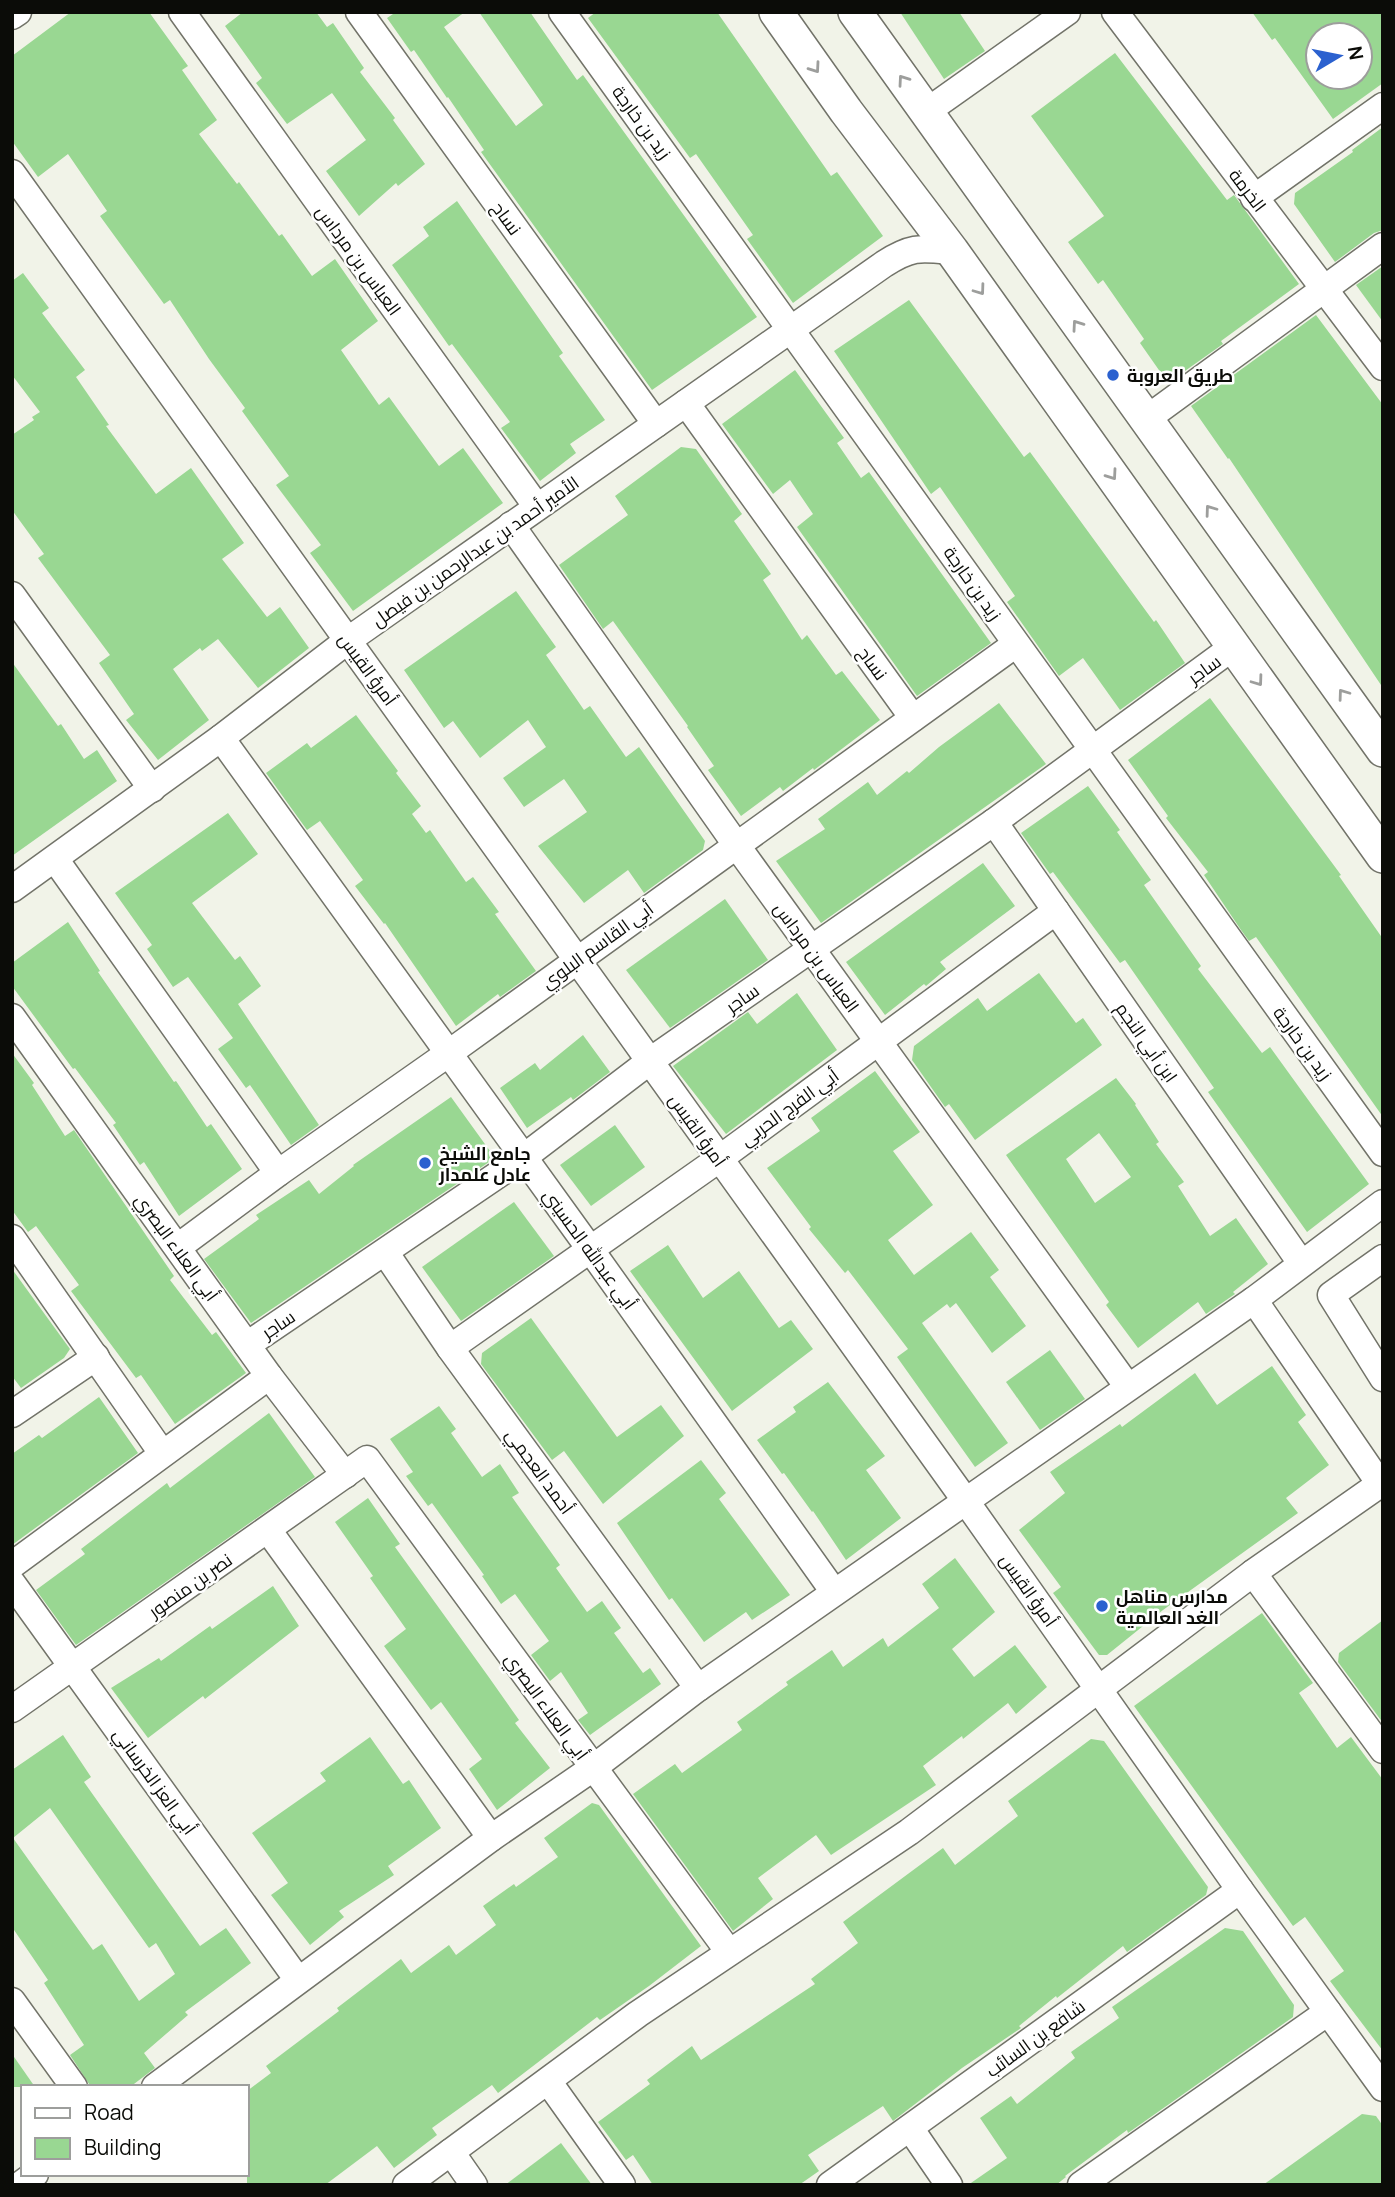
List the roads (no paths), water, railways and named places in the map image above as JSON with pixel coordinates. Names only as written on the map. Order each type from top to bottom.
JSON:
[{"type":"main road","points":[[776,12],[846,111],[952,251],[1383,856]]},
{"type":"main road","points":[[855,12],[1383,750]]},
{"type":"street","points":[[12,16],[18,12]]},
{"type":"street","name":"العباس بن مرداس","points":[[182,12],[537,507]]},
{"type":"street","name":"نساح","points":[[359,12],[656,424]]},
{"type":"street","name":"زيد بن خارجة","points":[[562,12],[1383,1153]]},
{"type":"street","points":[[926,112],[1067,12]]},
{"type":"street","name":"الخرمة","points":[[1115,12],[1383,368]]},
{"type":"street","points":[[1254,198],[1383,106]]},
{"type":"street","name":"أمرؤ القيس","points":[[12,173],[965,1500],[1383,2088]]},
{"type":"street","points":[[1145,420],[1383,246]]},
{"type":"street","name":"الأمير أحمد بن عبدالرحمن بن فيصل","points":[[12,889],[221,738],[347,641],[903,251],[924,248],[952,251]]},
{"type":"street","name":"نساح","points":[[686,403],[913,718]]},
{"type":"street","name":"العباس بن مرداس","points":[[511,525],[737,846],[1128,1387]]},
{"type":"street","points":[[12,595],[152,789]]},
{"type":"street","name":"أبي القاسم البلوي","points":[[178,1247],[1016,644]]},
{"type":"street","name":"ساجر","points":[[247,1345],[524,1157],[650,1061],[994,822],[1233,648]]},
{"type":"street","name":"أبي عبدالله الحسيني","points":[[221,738],[834,1592]]},
{"type":"street","name":"ابن أبي النجم","points":[[994,822],[1301,1263]]},
{"type":"street","points":[[55,859],[278,1173]]},
{"type":"street","name":"أبي الفرج الحربي","points":[[450,1348],[719,1159],[1056,911]]},
{"type":"street","name":"أبي العلاء البصري","points":[[12,1017],[269,1377],[345,1475]]},
{"type":"street","points":[[158,2085],[491,1838],[593,1768],[698,1688],[1254,1300],[1383,1203]]},
{"type":"street","points":[[12,1238],[162,1453]]},
{"type":"street","name":"أحمد العجمي","points":[[385,1252],[450,1348],[698,1688]]},
{"type":"street","points":[[1383,1258],[1331,1295],[1383,1378]]},
{"type":"street","points":[[405,2185],[638,2014],[909,1832],[1253,1573],[1381,1483],[1254,1300]]},
{"type":"street","points":[[12,1414],[96,1357]]},
{"type":"street","points":[[12,1564],[269,1377]]},
{"type":"street","name":"أبي العلاء البصري","points":[[367,1459],[729,1952]]},
{"type":"street","name":"نصر بن منصور","points":[[12,1709],[367,1459]]},
{"type":"street","points":[[268,1530],[491,1838]]},
{"type":"street","points":[[1253,1573],[1383,1750]]},
{"type":"street","name":"أبي العز الخرساني","points":[[12,1583],[298,1980]]},
{"type":"street","name":"شافع بن السائب","points":[[830,2185],[1240,1890]]},
{"type":"street","points":[[12,2001],[73,2085]]},
{"type":"street","points":[[1082,2185],[1328,2012]]},
{"type":"street","points":[[548,2081],[622,2185]]},
{"type":"street","points":[[910,2129],[949,2185]]},
{"type":"street","points":[[451,2152],[474,2185]]},
{"type":"place","name":"طريق العروبة","points":[[1113,375]]},
{"type":"place","name":"جامع الشيخ عادل علمدار","points":[[425,1163]]},
{"type":"place","name":"مدارس مناهل الغد العالمية","points":[[1102,1606]]}]
